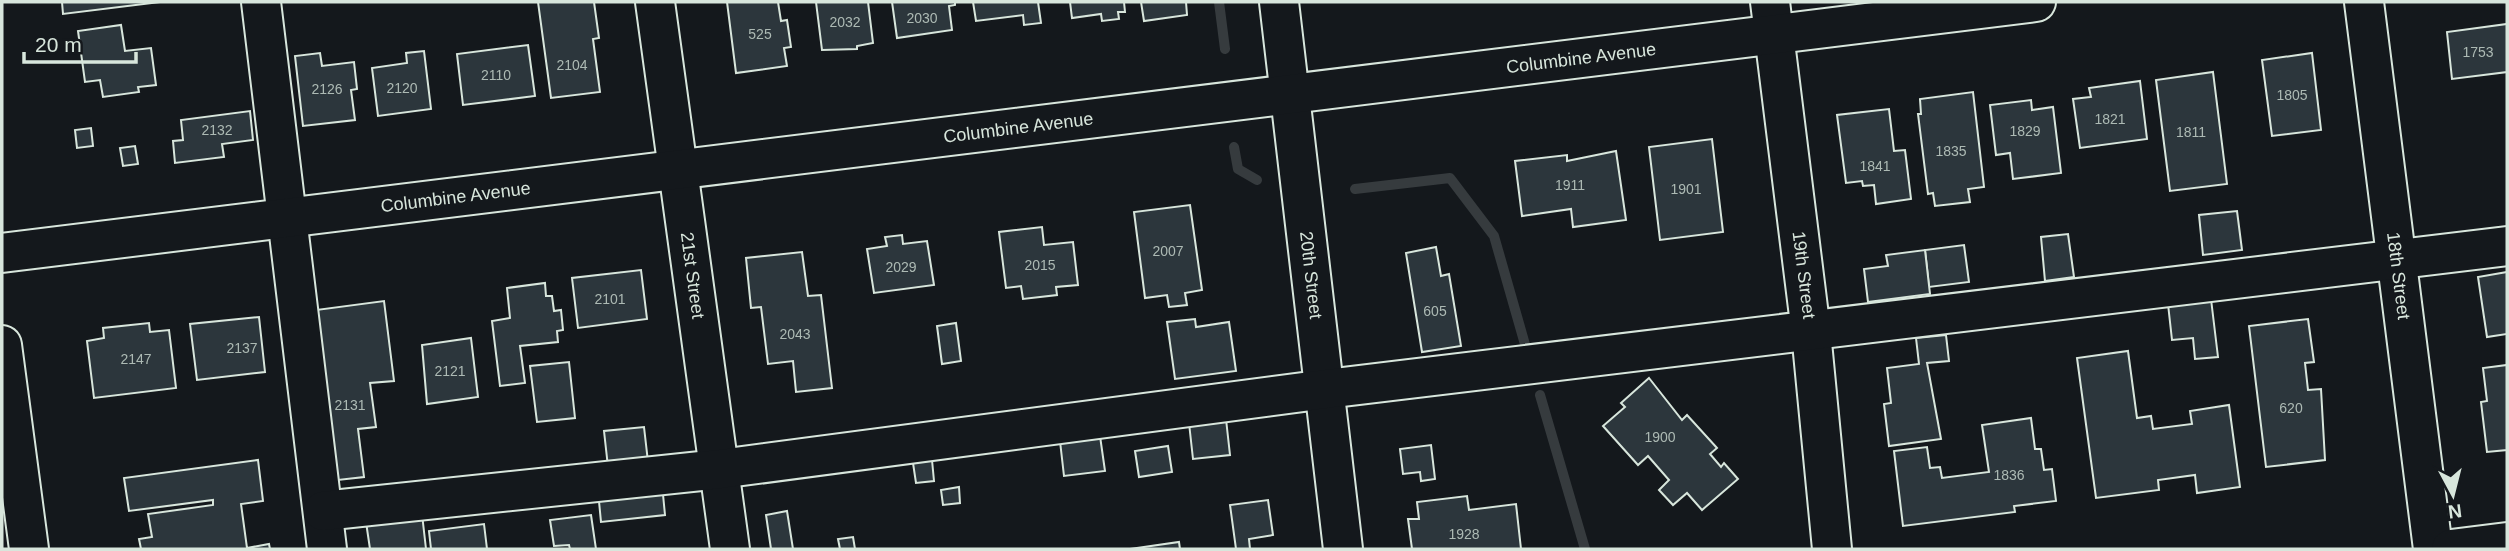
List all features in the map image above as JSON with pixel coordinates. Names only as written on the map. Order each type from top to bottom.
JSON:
[{"type":"street","points":[[261,2],[327,549]]},
{"type":"street","name":"21st Street","points":[[655,2],[730,549]]},
{"type":"street","name":"20th Street","points":[[1279,2],[1343,549]]},
{"type":"street","name":"Columbine Avenue","points":[[2,253],[1291,94],[1772,18],[2036,2]]},
{"type":"street","name":"18th Street","points":[[2364,2],[2433,549]]},
{"type":"street","name":"19th Street","points":[[1772,18],[1811,332],[1832,549]]},
{"type":"street","points":[[323,511],[720,469],[1326,389],[2507,246]]},
{"type":"street","points":[[2,345],[29,549]]},
{"type":"street","points":[[2451,549],[2507,542]]},
{"type":"building","points":[[62,2],[160,2],[63,14]]},
{"type":"building","points":[[538,2],[594,2],[599,38],[593,39],[600,92],[551,98]]},
{"type":"building","points":[[727,2],[778,2],[781,21],[787,20],[791,47],[784,48],[787,66],[736,73]]},
{"type":"building","points":[[816,2],[868,2],[873,43],[857,46],[857,49],[822,50]]},
{"type":"building","points":[[892,2],[955,2],[955,5],[949,6],[952,30],[897,38]]},
{"type":"building","points":[[973,2],[1038,2],[1041,23],[1024,25],[1023,15],[976,21]]},
{"type":"building","points":[[1070,2],[1124,2],[1125,12],[1118,12],[1119,19],[1102,21],[1101,14],[1072,18]]},
{"type":"building","points":[[1141,2],[1186,2],[1187,15],[1144,21]]},
{"type":"building","points":[[2507,24],[2507,72],[2452,79],[2447,32]]},
{"type":"building","points":[[121,25],[125,51],[151,48],[156,85],[138,87],[139,92],[103,97],[100,80],[85,82],[78,31]]},
{"type":"building","points":[[528,45],[535,96],[463,105],[457,54]]},
{"type":"building","points":[[424,51],[431,109],[378,116],[372,68],[407,63],[406,53]]},
{"type":"building","points":[[320,53],[322,66],[354,62],[357,89],[351,90],[355,120],[303,126],[295,56]]},
{"type":"building","points":[[2312,53],[2321,130],[2272,136],[2262,60]]},
{"type":"building","points":[[2213,72],[2227,184],[2170,191],[2156,80]]},
{"type":"building","points":[[2140,81],[2147,139],[2080,148],[2073,99],[2091,97],[2089,88]]},
{"type":"building","points":[[1973,92],[1984,187],[1968,189],[1970,202],[1935,206],[1933,193],[1928,194],[1918,114],[1921,114],[1920,99]]},
{"type":"building","points":[[2031,100],[2032,110],[2053,107],[2061,173],[2013,179],[2010,153],[1996,155],[1990,105]]},
{"type":"building","points":[[1889,109],[1894,151],[1905,150],[1911,199],[1876,204],[1874,185],[1863,186],[1862,181],[1846,183],[1837,115]]},
{"type":"building","points":[[250,111],[253,140],[222,144],[224,157],[175,163],[173,141],[183,140],[181,120]]},
{"type":"building","points":[[91,128],[93,146],[77,148],[75,130]]},
{"type":"building","points":[[1712,139],[1723,232],[1660,240],[1649,147]]},
{"type":"building","points":[[135,146],[138,164],[123,166],[120,148]]},
{"type":"building","points":[[1616,151],[1626,220],[1573,227],[1571,209],[1522,216],[1515,161],[1567,155],[1567,161]]},
{"type":"building","points":[[1190,205],[1202,290],[1185,293],[1187,305],[1169,307],[1167,295],[1145,298],[1134,212]]},
{"type":"building","points":[[2237,211],[2242,250],[2203,255],[2199,215]]},
{"type":"building","points":[[1042,227],[1044,245],[1073,242],[1078,285],[1056,287],[1057,295],[1023,299],[1021,286],[1006,288],[999,232]]},
{"type":"building","points":[[2068,234],[2074,277],[2045,281],[2041,237]]},
{"type":"building","points":[[902,235],[903,244],[927,241],[934,285],[874,293],[867,249],[887,246],[885,237]]},
{"type":"building","points":[[1964,245],[1969,282],[1929,287],[1925,250]]},
{"type":"building","points":[[1436,247],[1441,276],[1449,274],[1461,346],[1422,352],[1406,253]]},
{"type":"building","points":[[1925,250],[1930,294],[1868,302],[1864,269],[1888,266],[1886,255]]},
{"type":"building","points":[[802,252],[808,296],[821,295],[832,388],[796,392],[793,361],[768,364],[761,307],[751,308],[746,258]]},
{"type":"building","points":[[641,270],[647,319],[578,328],[572,278]]},
{"type":"building","points":[[2507,272],[2507,334],[2487,337],[2478,277]]},
{"type":"building","points":[[545,283],[546,296],[552,296],[554,311],[561,310],[563,330],[557,331],[558,342],[520,346],[525,383],[500,386],[492,321],[510,318],[507,288]]},
{"type":"building","points":[[2211,299],[2218,357],[2195,359],[2193,338],[2172,340],[2168,304]]},
{"type":"building","points":[[384,301],[394,381],[370,383],[376,427],[358,429],[364,477],[338,480],[316,310]]},
{"type":"building","points":[[259,317],[265,372],[197,380],[190,324]]},
{"type":"building","points":[[1195,319],[1196,327],[1229,322],[1236,371],[1175,379],[1167,322]]},
{"type":"building","points":[[2308,319],[2314,362],[2305,363],[2308,390],[2321,389],[2325,460],[2266,467],[2249,326]]},
{"type":"building","points":[[149,323],[150,332],[169,330],[176,388],[94,398],[87,341],[104,338],[103,328]]},
{"type":"building","points":[[956,323],[961,361],[942,364],[937,326]]},
{"type":"building","points":[[1946,335],[1949,361],[1927,363],[1941,439],[1889,446],[1884,404],[1891,403],[1887,368],[1919,364],[1916,338]]},
{"type":"building","points":[[471,338],[478,397],[427,404],[422,345]]},
{"type":"building","points":[[2128,351],[2137,418],[2151,416],[2153,429],[2192,424],[2190,411],[2229,405],[2240,487],[2197,493],[2195,475],[2158,480],[2159,490],[2096,498],[2077,358]]},
{"type":"building","points":[[569,362],[575,418],[537,422],[530,366]]},
{"type":"building","points":[[2507,365],[2507,450],[2487,452],[2481,402],[2487,401],[2483,368]]},
{"type":"building","points":[[1649,378],[1682,420],[1687,415],[1717,448],[1710,454],[1721,467],[1724,463],[1738,479],[1702,510],[1687,493],[1673,505],[1659,490],[1669,480],[1648,456],[1638,465],[1603,426],[1625,407],[1621,403]]},
{"type":"building","points":[[2031,418],[2035,449],[2041,449],[2044,470],[2052,469],[2056,501],[2014,506],[2015,512],[1903,526],[1894,451],[1927,447],[1930,468],[1940,467],[1942,478],[1989,472],[1982,425]]},
{"type":"building","points":[[1226,419],[1230,455],[1193,459],[1189,423]]},
{"type":"building","points":[[644,427],[648,462],[608,467],[604,431]]},
{"type":"building","points":[[1100,436],[1105,471],[1064,476],[1060,441]]},
{"type":"building","points":[[1431,445],[1435,479],[1421,481],[1420,472],[1403,474],[1400,449]]},
{"type":"building","points":[[1168,446],[1172,472],[1139,477],[1135,451]]},
{"type":"building","points":[[258,460],[263,501],[241,504],[247,548],[269,544],[270,549],[141,549],[139,539],[152,537],[148,514],[213,505],[213,500],[129,511],[124,478]]},
{"type":"building","points":[[932,460],[934,481],[916,483],[913,463]]},
{"type":"building","points":[[662,484],[665,515],[601,522],[598,491]]},
{"type":"building","points":[[959,487],[960,503],[943,505],[941,490]]},
{"type":"building","points":[[1467,496],[1469,510],[1516,504],[1521,549],[1412,549],[1408,519],[1419,519],[1417,502]]},
{"type":"building","points":[[1268,500],[1273,535],[1249,539],[1250,549],[1236,549],[1230,505]]},
{"type":"building","points":[[787,511],[793,549],[771,549],[766,515]]},
{"type":"building","points":[[422,514],[426,549],[370,549],[366,522]]},
{"type":"building","points":[[591,515],[596,549],[554,546],[550,520]]},
{"type":"building","points":[[484,524],[487,549],[431,549],[429,531]]},
{"type":"building","points":[[853,537],[855,549],[840,549],[838,539]]},
{"type":"building","points":[[1179,542],[1180,549],[1130,549]]},
{"type":"waterway","points":[[1219,2],[1225,49]]},
{"type":"waterway","points":[[1234,147],[1238,169],[1257,180]]},
{"type":"waterway","points":[[1355,189],[1450,178],[1494,236],[1526,348]]},
{"type":"waterway","points":[[1540,395],[1585,549]]}]
